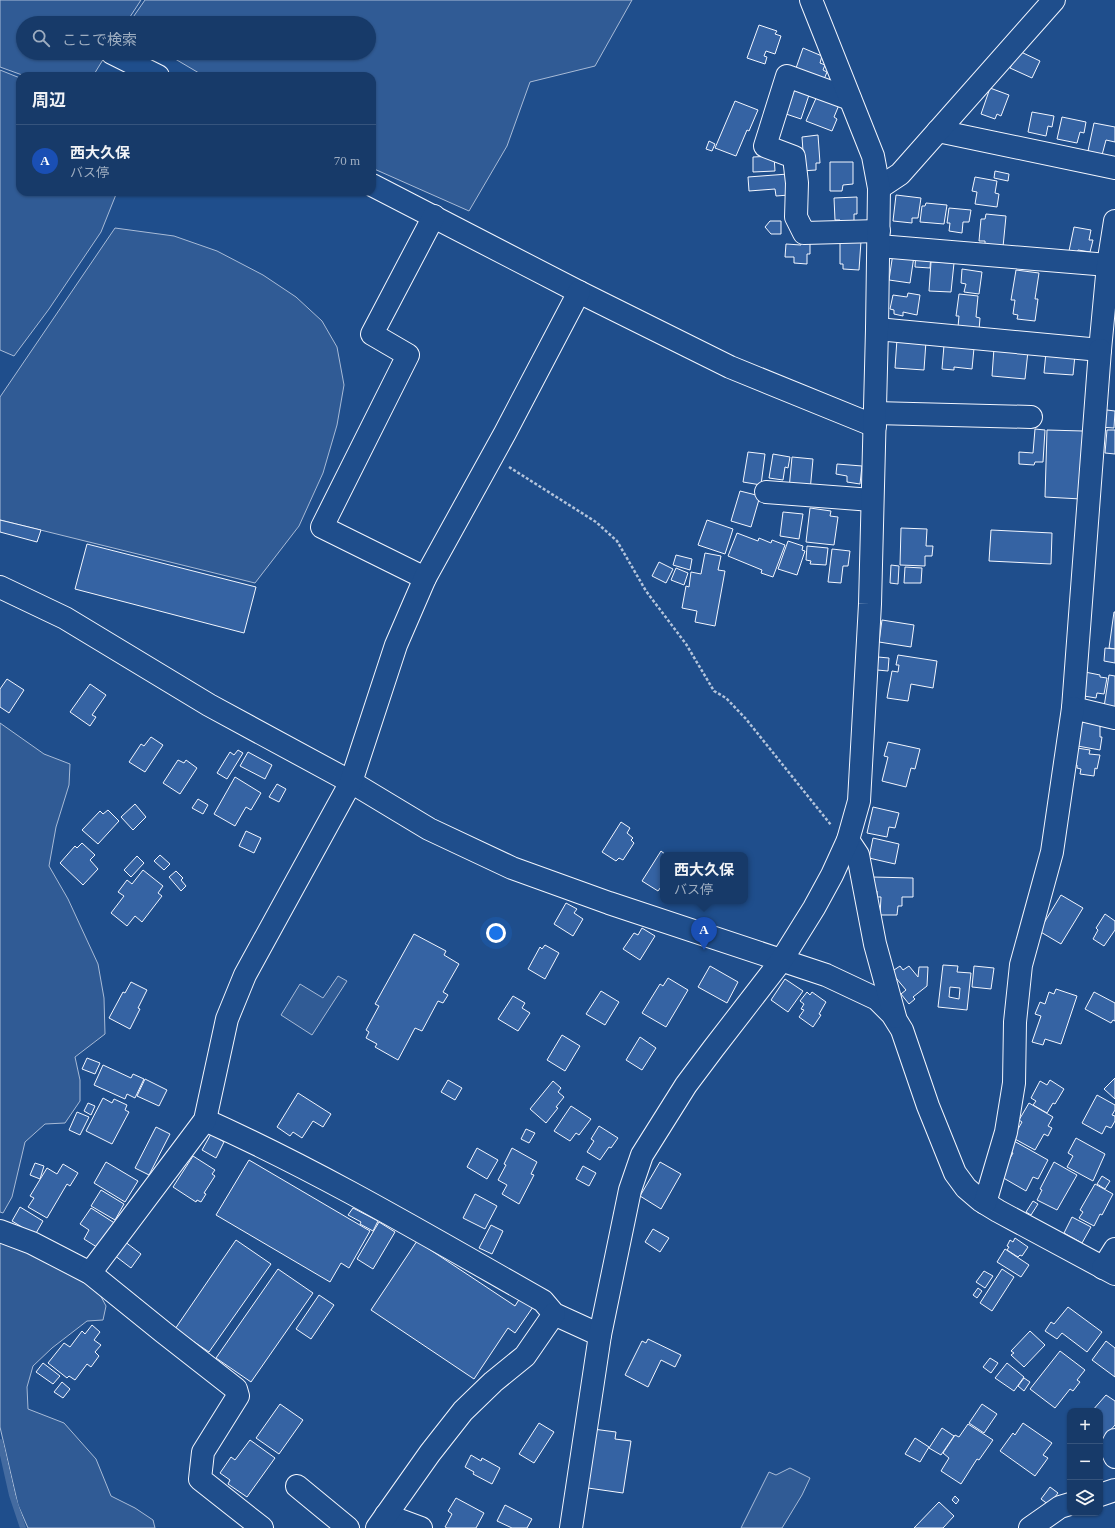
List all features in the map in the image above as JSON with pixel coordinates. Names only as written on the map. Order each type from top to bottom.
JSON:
[{"type":"street","points":[[571,1528],[600,1335],[630,1190],[642,1155],[686,1085],[781,961],[814,908],[832,876],[848,840],[859,801],[870,604],[879,188],[873,156],[811,0]]},
{"type":"street","points":[[879,188],[900,174],[1054,0]]},
{"type":"street","points":[[126,60],[150,72]]},
{"type":"street","points":[[850,100],[787,76],[765,146],[794,158],[797,184],[796,217],[804,234],[879,239],[1108,264]]},
{"type":"street","points":[[938,132],[1115,168]]},
{"type":"street","points":[[376,186],[579,292],[730,366],[875,420],[1031,417]]},
{"type":"street","points":[[425,578],[322,527],[408,355],[372,334],[434,216]]},
{"type":"street","points":[[985,1203],[1006,1132],[1014,1084],[1015,1022],[1021,965],[1052,852],[1072,708],[1100,350],[1108,264],[1115,221]]},
{"type":"street","points":[[90,1273],[205,1120],[227,1019],[245,975],[350,782],[396,645],[425,578],[492,457],[579,292]]},
{"type":"street","points":[[877,329],[1100,350]]},
{"type":"street","points":[[766,492],[872,500]]},
{"type":"street","points":[[0,587],[65,618],[209,705],[350,782],[429,829],[512,868],[609,903],[826,975],[869,994],[877,999],[886,1008],[902,1030],[928,1106],[956,1173],[966,1188],[985,1203],[1109,1271],[1115,1249]]},
{"type":"street","points":[[1072,708],[1115,718]]},
{"type":"street","points":[[848,840],[858,855],[875,944],[895,1020]]},
{"type":"street","points":[[205,1120],[254,1142],[409,1224],[543,1301],[554,1314],[600,1335]]},
{"type":"street","points":[[0,1231],[32,1243],[90,1273],[236,1389],[238,1396],[203,1452],[200,1479],[262,1528]]},
{"type":"street","points":[[421,1528],[382,1521],[430,1453],[463,1411],[493,1382],[525,1356],[554,1314]]},
{"type":"street","points":[[1115,1440],[1111,1448],[1115,1457]]},
{"type":"street","points":[[297,1486],[348,1528]]},
{"type":"street","points":[[1103,1494],[1115,1490]]},
{"type":"street","points":[[1030,1528],[1060,1507],[1067,1505]]},
{"type":"path","points":[[492,457],[596,522],[617,541],[646,590],[686,644],[714,691],[726,698],[746,719],[827,822],[848,840]]},
{"type":"shaded area","points":[[0,0],[141,0],[131,16],[16,16],[16,60],[103,60],[95,72],[16,73],[0,67]]},
{"type":"shaded area","points":[[145,0],[632,0],[595,66],[530,82],[507,146],[469,211],[376,170],[376,72],[197,72],[177,60],[376,60],[376,16],[134,16]]},
{"type":"shaded area","points":[[0,70],[16,76],[16,196],[115,196],[101,232],[49,309],[14,356],[0,350]]},
{"type":"shaded area","points":[[115,228],[174,236],[217,251],[263,275],[296,297],[322,321],[337,347],[344,385],[337,425],[323,473],[299,526],[255,583],[0,520],[0,397]]},
{"type":"shaded area","points":[[0,723],[44,754],[70,764],[69,785],[56,827],[49,866],[68,899],[98,964],[104,998],[105,1034],[75,1057],[80,1080],[80,1101],[65,1123],[45,1124],[25,1142],[12,1197],[3,1213],[0,1212]]},
{"type":"shaded area","points":[[338,976],[347,981],[312,1035],[281,1015],[300,984],[323,998]]},
{"type":"shaded area","points":[[0,1239],[92,1282],[98,1291],[106,1306],[103,1320],[87,1321],[52,1348],[33,1366],[27,1387],[28,1409],[64,1423],[96,1459],[111,1496],[135,1508],[153,1520],[155,1528],[28,1528],[18,1505],[0,1427]]},
{"type":"shaded area","points":[[790,1468],[810,1478],[802,1495],[782,1528],[741,1528],[769,1472],[776,1475]]},
{"type":"building","points":[[759,25],[777,31],[775,34],[781,36],[775,54],[766,51],[764,56],[767,57],[765,64],[747,58]]},
{"type":"building","points":[[803,48],[822,56],[820,63],[825,65],[823,70],[827,72],[823,82],[795,71]]},
{"type":"building","points":[[1019,51],[1040,61],[1032,78],[1010,68]]},
{"type":"building","points":[[791,88],[809,95],[801,119],[780,112]]},
{"type":"building","points":[[990,88],[1009,95],[1001,116],[997,114],[995,119],[981,114]]},
{"type":"building","points":[[817,96],[839,105],[834,117],[837,119],[832,131],[806,121]]},
{"type":"building","points":[[735,101],[758,110],[749,131],[747,130],[736,156],[715,148]]},
{"type":"building","points":[[1032,112],[1054,116],[1052,127],[1048,126],[1046,136],[1028,132]]},
{"type":"building","points":[[1062,117],[1086,122],[1084,133],[1080,132],[1077,143],[1057,139]]},
{"type":"building","points":[[1094,123],[1115,127],[1115,142],[1106,140],[1102,155],[1088,151]]},
{"type":"building","points":[[818,135],[820,163],[816,163],[816,170],[801,171],[799,152],[803,151],[802,137]]},
{"type":"building","points":[[709,141],[715,144],[712,151],[706,149]]},
{"type":"building","points":[[774,156],[775,171],[753,172],[753,157]]},
{"type":"building","points":[[830,162],[853,162],[853,184],[843,185],[842,191],[830,191]]},
{"type":"building","points":[[995,171],[1009,174],[1008,181],[994,178]]},
{"type":"building","points":[[788,174],[789,195],[776,196],[775,189],[749,191],[748,177]]},
{"type":"building","points":[[975,177],[997,181],[995,193],[999,194],[997,207],[975,204],[977,192],[972,191]]},
{"type":"building","points":[[896,195],[921,198],[918,218],[912,218],[912,223],[893,221]]},
{"type":"building","points":[[857,197],[857,214],[854,214],[854,224],[840,224],[840,220],[835,220],[834,198]]},
{"type":"building","points":[[926,203],[947,205],[944,224],[920,222],[922,206],[925,206]]},
{"type":"building","points":[[949,208],[971,210],[969,222],[963,222],[962,233],[949,231],[950,223],[947,223]]},
{"type":"building","points":[[986,214],[1006,216],[1003,247],[985,246],[985,241],[979,241],[981,219],[985,219]]},
{"type":"building","points":[[770,221],[781,221],[781,234],[771,234],[765,227]]},
{"type":"building","points":[[1074,227],[1091,230],[1089,240],[1093,240],[1090,252],[1078,250],[1077,253],[1069,251]]},
{"type":"building","points":[[840,240],[861,241],[859,270],[843,269],[843,264],[840,264]]},
{"type":"building","points":[[801,241],[810,241],[810,254],[807,254],[807,264],[794,263],[794,257],[785,257],[786,244],[801,245]]},
{"type":"building","points":[[916,252],[931,254],[930,268],[915,267]]},
{"type":"building","points":[[893,253],[914,256],[910,283],[889,280]]},
{"type":"building","points":[[931,262],[954,263],[951,292],[929,291]]},
{"type":"building","points":[[962,269],[982,272],[979,294],[964,292],[966,284],[961,283]]},
{"type":"building","points":[[1016,270],[1039,273],[1035,299],[1038,299],[1035,321],[1017,319],[1018,315],[1013,314],[1015,300],[1011,300]]},
{"type":"building","points":[[908,293],[920,295],[917,315],[903,312],[903,316],[894,314],[894,310],[890,309],[893,295],[907,297]]},
{"type":"building","points":[[959,294],[978,296],[976,317],[980,318],[979,330],[958,327],[959,316],[956,316]]},
{"type":"building","points":[[897,339],[926,341],[924,370],[895,368]]},
{"type":"building","points":[[944,345],[974,348],[972,369],[954,367],[954,370],[942,369]]},
{"type":"building","points":[[994,348],[1028,351],[1025,379],[992,376]]},
{"type":"building","points":[[1046,352],[1075,355],[1073,375],[1044,373]]},
{"type":"building","points":[[1099,409],[1115,411],[1114,428],[1099,427]]},
{"type":"building","points":[[1035,429],[1045,430],[1043,462],[1035,462],[1034,465],[1019,464],[1019,452],[1033,453]]},
{"type":"building","points":[[1047,430],[1083,431],[1081,499],[1045,497]]},
{"type":"building","points":[[1107,430],[1115,430],[1115,454],[1105,453]]},
{"type":"building","points":[[748,452],[765,454],[761,485],[743,482]]},
{"type":"building","points":[[773,454],[790,457],[788,468],[785,467],[783,480],[769,478]]},
{"type":"building","points":[[792,457],[813,459],[810,491],[789,489]]},
{"type":"building","points":[[837,464],[862,466],[860,484],[847,482],[847,476],[836,474]]},
{"type":"building","points":[[740,491],[760,496],[751,527],[731,521]]},
{"type":"building","points":[[810,508],[831,511],[830,516],[838,517],[834,545],[806,542]]},
{"type":"building","points":[[783,512],[803,514],[799,539],[780,536]]},
{"type":"building","points":[[0,520],[41,530],[37,542],[0,532]]},
{"type":"building","points":[[707,520],[733,529],[725,554],[698,545]]},
{"type":"building","points":[[901,528],[927,529],[926,546],[933,546],[932,556],[925,556],[925,566],[900,565]]},
{"type":"building","points":[[991,530],[1052,533],[1051,564],[989,561]]},
{"type":"building","points":[[737,533],[758,541],[759,538],[771,543],[772,540],[785,545],[773,577],[761,573],[762,570],[728,556]]},
{"type":"building","points":[[788,541],[803,546],[802,550],[805,551],[797,575],[778,569]]},
{"type":"building","points":[[87,544],[256,587],[244,633],[75,589]]},
{"type":"building","points":[[807,546],[828,548],[826,565],[810,564],[811,561],[806,560]]},
{"type":"building","points":[[832,549],[850,551],[848,566],[843,566],[841,583],[828,582]]},
{"type":"building","points":[[705,553],[721,556],[718,570],[725,571],[715,626],[695,622],[697,611],[682,608],[686,586],[689,587],[691,572],[701,574]]},
{"type":"building","points":[[676,555],[692,559],[690,570],[673,565]]},
{"type":"building","points":[[659,562],[673,569],[666,583],[652,576]]},
{"type":"building","points":[[891,565],[899,566],[898,584],[890,583]]},
{"type":"building","points":[[905,567],[922,568],[921,583],[904,583]]},
{"type":"building","points":[[676,568],[688,573],[684,585],[671,580]]},
{"type":"building","points":[[1115,612],[1115,649],[1109,648]]},
{"type":"building","points":[[882,620],[914,625],[911,647],[879,642]]},
{"type":"building","points":[[1105,648],[1115,649],[1115,663],[1104,661]]},
{"type":"building","points":[[898,655],[937,661],[933,688],[911,684],[908,701],[887,698],[892,671],[898,672],[899,665],[896,665]]},
{"type":"building","points":[[878,657],[889,658],[888,671],[877,670]]},
{"type":"building","points":[[1085,672],[1107,678],[1104,694],[1097,693],[1096,698],[1084,696]]},
{"type":"building","points":[[1109,675],[1115,676],[1115,708],[1104,707]]},
{"type":"building","points":[[7,679],[24,690],[9,713],[0,707],[0,689]]},
{"type":"building","points":[[90,684],[106,695],[92,715],[96,717],[90,726],[70,712]]},
{"type":"building","points":[[1077,721],[1100,725],[1100,737],[1102,737],[1100,750],[1072,745]]},
{"type":"building","points":[[151,737],[163,745],[145,772],[129,762],[141,744],[144,746]]},
{"type":"building","points":[[888,742],[920,749],[915,769],[911,768],[906,787],[882,781],[888,757],[884,756]]},
{"type":"building","points":[[1077,748],[1090,750],[1089,754],[1100,755],[1097,769],[1095,768],[1094,776],[1080,774],[1081,769],[1077,768],[1077,765],[1074,765]]},
{"type":"building","points":[[238,750],[243,753],[227,779],[217,773],[230,752],[234,755]]},
{"type":"building","points":[[248,752],[272,765],[265,779],[240,766]]},
{"type":"building","points":[[178,760],[184,763],[186,760],[197,768],[180,794],[163,783]]},
{"type":"building","points":[[235,777],[261,793],[251,810],[246,807],[235,826],[214,814]]},
{"type":"building","points":[[277,784],[286,789],[279,802],[269,797]]},
{"type":"building","points":[[198,799],[208,805],[203,814],[192,808]]},
{"type":"building","points":[[135,804],[146,817],[133,830],[121,817]]},
{"type":"building","points":[[873,807],[899,813],[895,828],[889,827],[887,837],[867,833]]},
{"type":"building","points":[[108,810],[119,821],[98,844],[82,830],[100,811],[103,814]]},
{"type":"building","points":[[621,822],[630,828],[627,833],[633,838],[631,840],[634,843],[623,860],[619,858],[616,861],[602,852]]},
{"type":"building","points":[[246,831],[261,838],[254,853],[239,846]]},
{"type":"building","points":[[873,838],[899,844],[895,864],[869,858]]},
{"type":"building","points":[[82,843],[95,855],[90,860],[98,869],[83,885],[60,863],[75,846],[77,848]]},
{"type":"building","points":[[660,853],[660,888],[658,891],[642,881]]},
{"type":"building","points":[[160,855],[170,864],[164,870],[154,861]]},
{"type":"building","points":[[137,856],[144,863],[131,877],[124,870]]},
{"type":"building","points":[[143,870],[163,886],[158,893],[162,896],[142,922],[135,916],[127,926],[111,913],[124,896],[118,892],[127,880],[132,884]]},
{"type":"building","points":[[176,871],[183,878],[181,880],[186,886],[181,891],[169,877]]},
{"type":"building","points":[[872,877],[913,878],[913,897],[902,897],[902,906],[898,906],[897,915],[880,915],[881,897],[877,897],[877,891],[872,891]]},
{"type":"building","points":[[1061,895],[1083,908],[1061,944],[1039,931]]},
{"type":"building","points":[[566,903],[577,909],[574,913],[583,919],[573,936],[554,924]]},
{"type":"building","points":[[1105,914],[1115,921],[1115,930],[1104,946],[1093,939],[1098,930],[1096,928]]},
{"type":"building","points":[[642,928],[655,936],[640,960],[623,949],[634,933],[638,935]]},
{"type":"building","points":[[414,934],[446,951],[444,955],[459,964],[443,992],[448,995],[443,1003],[438,1001],[422,1031],[415,1028],[398,1060],[375,1047],[377,1044],[366,1038],[369,1032],[366,1030],[379,1006],[375,1004]]},
{"type":"building","points":[[545,945],[559,953],[545,979],[528,969],[540,947],[542,949]]},
{"type":"building","points":[[943,965],[958,966],[957,972],[971,973],[967,1010],[938,1007]],"holes":[[[950,987],[960,988],[959,999],[949,997]]]},
{"type":"building","points":[[710,966],[738,982],[727,1003],[698,987]]},
{"type":"building","points":[[900,966],[903,970],[909,966],[918,977],[919,967],[928,967],[927,986],[913,997],[915,999],[909,1004],[901,994],[906,990],[891,972]]},
{"type":"building","points":[[974,966],[994,968],[991,989],[972,987]]},
{"type":"building","points":[[668,978],[688,990],[666,1027],[642,1013],[660,984],[663,986]]},
{"type":"building","points":[[785,979],[803,991],[788,1012],[771,1000]]},
{"type":"building","points":[[131,982],[147,990],[130,1029],[109,1018],[123,992],[125,993]]},
{"type":"building","points":[[1056,989],[1077,996],[1061,1044],[1045,1039],[1043,1045],[1032,1042],[1041,1016],[1035,1014],[1040,1002],[1045,1004],[1049,992],[1054,994]]},
{"type":"building","points":[[601,991],[619,1002],[605,1025],[586,1014]]},
{"type":"building","points":[[807,992],[810,995],[812,992],[826,1002],[819,1014],[821,1015],[813,1027],[799,1017],[804,1010],[801,1009],[804,1004],[800,1001]]},
{"type":"building","points":[[1094,992],[1115,1003],[1115,1021],[1113,1020],[1111,1023],[1085,1009]]},
{"type":"building","points":[[513,996],[525,1003],[522,1008],[530,1013],[518,1031],[498,1019]]},
{"type":"building","points":[[562,1035],[580,1046],[565,1071],[547,1060]]},
{"type":"building","points":[[640,1037],[656,1048],[642,1070],[626,1060]]},
{"type":"building","points":[[87,1058],[100,1063],[95,1074],[82,1069]]},
{"type":"building","points":[[103,1065],[131,1078],[133,1074],[144,1079],[135,1098],[127,1094],[125,1099],[94,1085]]},
{"type":"building","points":[[1115,1078],[1115,1099],[1104,1089]]},
{"type":"building","points":[[145,1079],[167,1090],[159,1106],[137,1096]]},
{"type":"building","points":[[448,1080],[462,1088],[455,1100],[441,1092]]},
{"type":"building","points":[[1050,1080],[1064,1089],[1055,1104],[1053,1103],[1047,1113],[1033,1105],[1036,1101],[1031,1098],[1040,1081],[1047,1085]]},
{"type":"building","points":[[553,1081],[561,1088],[558,1092],[564,1097],[556,1107],[558,1108],[546,1123],[530,1109]]},
{"type":"building","points":[[298,1093],[331,1114],[323,1127],[313,1121],[302,1138],[293,1132],[290,1136],[277,1127]]},
{"type":"building","points":[[1097,1095],[1115,1105],[1115,1110],[1112,1115],[1115,1116],[1115,1121],[1111,1128],[1106,1126],[1102,1134],[1082,1123]]},
{"type":"building","points":[[103,1098],[112,1103],[114,1099],[127,1105],[125,1110],[129,1112],[112,1144],[86,1131]]},
{"type":"building","points":[[88,1103],[95,1106],[91,1115],[84,1111]]},
{"type":"building","points":[[1029,1103],[1053,1117],[1048,1126],[1052,1128],[1048,1136],[1044,1134],[1035,1150],[1013,1138],[1022,1122],[1019,1120]]},
{"type":"building","points":[[571,1106],[591,1119],[579,1135],[576,1133],[570,1141],[554,1131]]},
{"type":"building","points":[[77,1112],[89,1117],[80,1135],[69,1130]]},
{"type":"building","points":[[599,1126],[618,1138],[611,1148],[609,1147],[600,1160],[587,1152],[594,1141],[591,1139]]},
{"type":"building","points":[[156,1127],[170,1134],[149,1175],[135,1168]]},
{"type":"building","points":[[526,1129],[535,1133],[529,1143],[521,1139]]},
{"type":"building","points":[[211,1134],[224,1142],[216,1158],[202,1150]]},
{"type":"building","points":[[1076,1138],[1105,1154],[1093,1181],[1067,1167],[1073,1156],[1068,1153]]},
{"type":"building","points":[[1014,1141],[1048,1160],[1038,1179],[1033,1177],[1026,1191],[1000,1176],[1013,1153],[1008,1150]]},
{"type":"building","points":[[477,1148],[498,1160],[487,1179],[467,1167]]},
{"type":"building","points":[[512,1148],[537,1162],[531,1174],[534,1175],[519,1204],[502,1194],[507,1185],[498,1180],[506,1165],[504,1164]]},
{"type":"building","points":[[193,1156],[215,1170],[212,1174],[215,1176],[204,1193],[206,1194],[201,1202],[197,1200],[196,1202],[173,1187]]},
{"type":"building","points":[[249,1160],[370,1231],[349,1268],[341,1263],[330,1282],[216,1215]]},
{"type":"building","points":[[106,1162],[138,1181],[125,1202],[94,1183]]},
{"type":"building","points":[[660,1162],[681,1174],[661,1209],[640,1196]]},
{"type":"building","points":[[1054,1162],[1077,1175],[1057,1210],[1037,1200],[1042,1190],[1040,1189]]},
{"type":"building","points":[[35,1163],[44,1166],[40,1179],[30,1175]]},
{"type":"building","points":[[63,1164],[78,1173],[70,1186],[67,1184],[47,1218],[28,1207],[34,1198],[30,1196],[47,1168],[57,1174]]},
{"type":"building","points":[[583,1166],[596,1173],[589,1186],[576,1179]]},
{"type":"building","points":[[1102,1176],[1110,1181],[1105,1189],[1097,1184]]},
{"type":"building","points":[[1095,1184],[1113,1194],[1102,1215],[1100,1214],[1094,1226],[1079,1218],[1083,1212],[1080,1210]]},
{"type":"building","points":[[101,1190],[124,1204],[115,1220],[91,1206]]},
{"type":"building","points":[[475,1194],[497,1206],[485,1229],[463,1218]]},
{"type":"building","points":[[1033,1201],[1038,1204],[1031,1215],[1026,1212]]},
{"type":"building","points":[[20,1207],[43,1221],[35,1235],[12,1221]]},
{"type":"building","points":[[91,1208],[116,1224],[100,1249],[84,1239],[89,1230],[80,1224]]},
{"type":"building","points":[[353,1208],[378,1221],[373,1231],[348,1215]]},
{"type":"building","points":[[1072,1217],[1091,1227],[1082,1243],[1064,1233]]},
{"type":"building","points":[[379,1222],[395,1232],[373,1269],[357,1259]]},
{"type":"building","points":[[491,1225],[503,1231],[492,1254],[479,1248]]},
{"type":"building","points":[[653,1229],[669,1238],[660,1252],[645,1242]]},
{"type":"building","points":[[1015,1238],[1028,1247],[1022,1256],[1020,1255],[1018,1257],[1007,1250],[1010,1240],[1013,1242]]},
{"type":"building","points":[[236,1240],[271,1264],[209,1352],[175,1329]]},
{"type":"building","points":[[124,1241],[141,1254],[131,1268],[114,1255]]},
{"type":"building","points":[[417,1241],[515,1306],[520,1298],[533,1307],[515,1333],[508,1328],[474,1379],[371,1310]]},
{"type":"building","points":[[1005,1249],[1029,1265],[1021,1277],[997,1262]]},
{"type":"building","points":[[278,1269],[313,1293],[251,1382],[216,1358]]},
{"type":"building","points":[[1002,1269],[1014,1277],[992,1311],[980,1303]]},
{"type":"building","points":[[984,1271],[993,1276],[985,1288],[976,1282]]},
{"type":"building","points":[[978,1288],[982,1291],[977,1298],[973,1295]]},
{"type":"building","points":[[319,1295],[334,1305],[311,1339],[296,1329]]},
{"type":"building","points":[[1068,1307],[1102,1332],[1087,1352],[1062,1333],[1057,1339],[1045,1331],[1051,1322],[1054,1324]]},
{"type":"building","points":[[92,1325],[100,1332],[94,1340],[101,1345],[95,1352],[99,1356],[91,1367],[87,1364],[75,1380],[69,1376],[67,1378],[48,1363],[64,1343],[70,1347],[82,1331],[85,1334]]},
{"type":"building","points":[[1030,1331],[1045,1345],[1024,1367],[1011,1355],[1014,1353],[1011,1351]]},
{"type":"building","points":[[648,1339],[681,1355],[675,1367],[661,1360],[648,1387],[625,1375],[642,1341],[646,1343]]},
{"type":"building","points":[[1106,1341],[1115,1348],[1115,1377],[1092,1360]]},
{"type":"building","points":[[1060,1351],[1085,1370],[1077,1380],[1080,1382],[1073,1391],[1070,1389],[1055,1408],[1030,1389]]},
{"type":"building","points":[[990,1358],[998,1363],[991,1373],[983,1367]]},
{"type":"building","points":[[43,1363],[60,1376],[53,1384],[36,1372]]},
{"type":"building","points":[[1007,1363],[1024,1377],[1014,1391],[995,1378]]},
{"type":"building","points":[[1024,1378],[1030,1382],[1024,1391],[1018,1386]]},
{"type":"building","points":[[62,1382],[70,1389],[63,1398],[54,1392]]},
{"type":"building","points":[[1106,1395],[1115,1401],[1115,1425],[1103,1439],[1103,1408],[1095,1408]]},
{"type":"building","points":[[280,1404],[303,1420],[279,1454],[256,1438]]},
{"type":"building","points":[[982,1404],[997,1414],[984,1433],[969,1423]]},
{"type":"building","points":[[539,1423],[554,1432],[534,1463],[519,1454]]},
{"type":"building","points":[[1023,1423],[1052,1443],[1043,1455],[1048,1458],[1035,1476],[1000,1451],[1013,1433],[1015,1435]]},
{"type":"building","points":[[968,1424],[993,1440],[979,1460],[977,1459],[961,1484],[941,1471],[949,1458],[943,1453],[955,1435],[959,1437]]},
{"type":"building","points":[[942,1428],[954,1436],[941,1455],[929,1448]]},
{"type":"building","points":[[593,1429],[616,1432],[615,1439],[631,1441],[623,1493],[588,1488]]},
{"type":"building","points":[[915,1438],[929,1447],[920,1462],[905,1454]]},
{"type":"building","points":[[250,1440],[275,1458],[247,1497],[228,1484],[230,1480],[220,1473],[231,1457],[235,1460]]},
{"type":"building","points":[[471,1455],[481,1461],[482,1458],[500,1468],[492,1484],[473,1474],[474,1472],[465,1467]]},
{"type":"building","points":[[1050,1487],[1058,1493],[1049,1505],[1041,1499]]},
{"type":"building","points":[[955,1496],[959,1500],[956,1504],[952,1500]]},
{"type":"building","points":[[456,1498],[484,1513],[476,1528],[445,1527],[452,1514],[448,1511]]},
{"type":"building","points":[[939,1502],[954,1516],[943,1528],[914,1528]]},
{"type":"building","points":[[505,1505],[532,1519],[527,1528],[512,1528],[497,1521]]},
{"type":"waterway","points":[[0,1442],[12,1495],[23,1528]]},
{"type":"place","name":"西大久保","points":[[704,950]]}]
